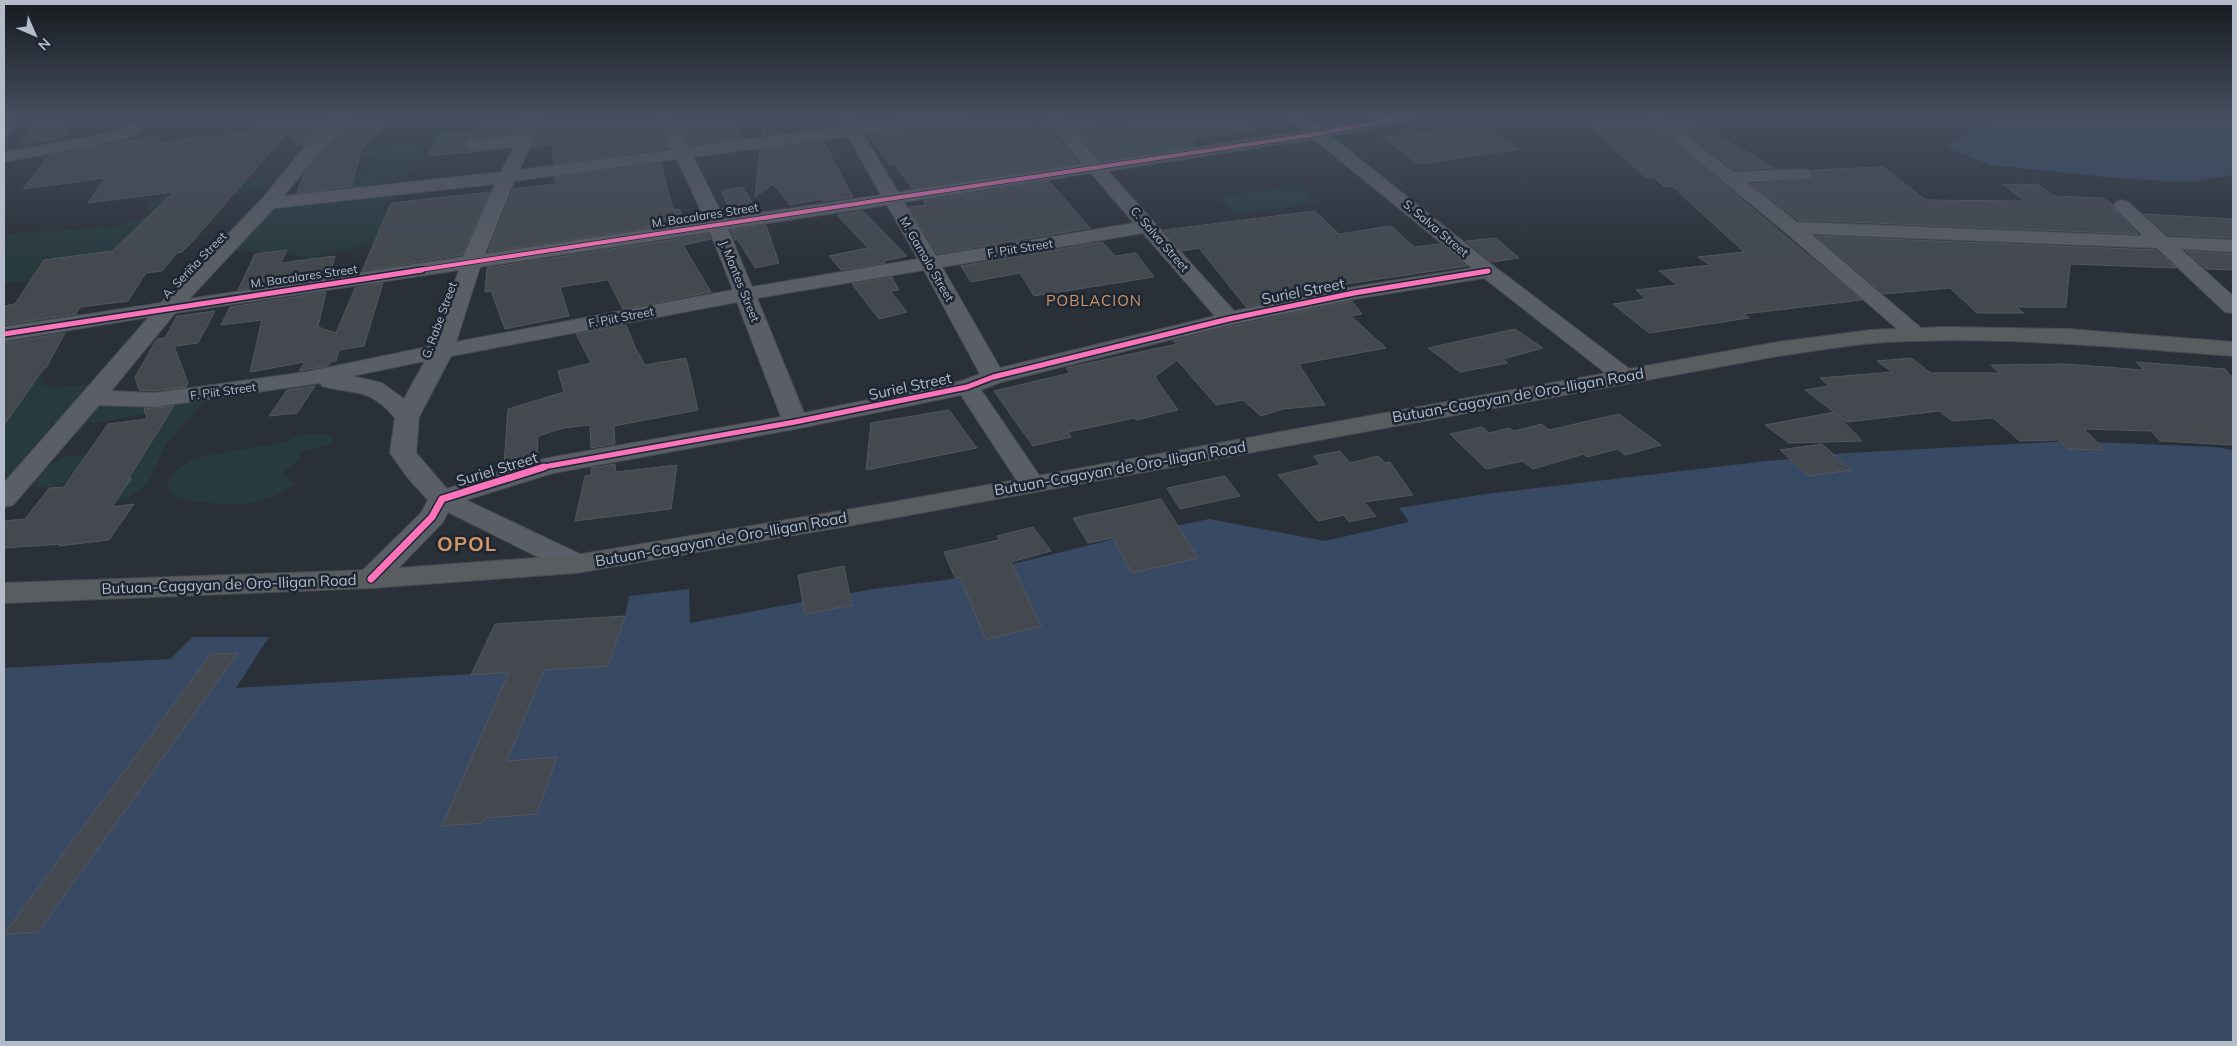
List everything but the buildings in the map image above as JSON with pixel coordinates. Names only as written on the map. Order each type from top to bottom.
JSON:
[{"type":"highway","name":"Butuan-Cagayan de Oro-Iligan Road","points":[[4,593],[371,579],[576,564],[882,512],[1778,349],[1917,334],[1995,333],[2070,336],[2233,349]]},
{"type":"street","name":"A. Seriña Street","points":[[4,499],[93,398],[168,308],[268,203],[299,165]]},
{"type":"street","name":"G. Rabe Street","points":[[513,165],[471,263],[442,351],[407,418],[403,453],[417,472],[442,499],[576,564]]},
{"type":"street","points":[[268,203],[507,177],[599,165]]},
{"type":"street","name":"J. Montes Street","points":[[687,165],[717,224],[795,422]]},
{"type":"street","name":"M. Gamolo Street","points":[[873,165],[993,377]]},
{"type":"street","name":"M. Bacalares Street","points":[[4,334],[1103,165]]},
{"type":"street","name":"S. Salva Street","points":[[1356,165],[1488,271],[1624,376]]},
{"type":"street","points":[[1713,165],[1792,228],[1917,334]]},
{"type":"street","name":"C. Salva Street","points":[[1095,166],[1229,319]]},
{"type":"street","points":[[1729,178],[1803,174]]},
{"type":"street","points":[[2122,206],[2233,307]]},
{"type":"street","name":"F. Piit Street","points":[[93,398],[154,400],[306,379],[442,351],[746,294],[1148,226]]},
{"type":"street","points":[[1792,228],[2233,246]]},
{"type":"street","name":"Suriel Street","points":[[371,579],[432,517],[442,499],[519,474],[553,465],[795,422],[967,387],[993,377],[1229,319],[1354,293],[1488,271]]},
{"type":"street","points":[[2212,287],[2233,288]]},
{"type":"street","points":[[306,379],[374,387],[392,398],[407,418]]},
{"type":"street","points":[[967,387],[1032,484]]},
{"type":"green space","points":[[369,165],[416,165],[418,167],[410,173],[407,179],[385,184],[363,187],[319,188],[366,170]]},
{"type":"green space","points":[[259,179],[274,182],[257,189],[223,198],[142,241],[43,278],[4,284],[4,237],[11,234],[113,227],[149,215],[146,208],[168,193],[199,185]]},
{"type":"green space","points":[[1297,185],[1317,203],[1237,215],[1218,197]]},
{"type":"green space","points":[[413,191],[382,207],[387,211],[401,213],[393,236],[362,246],[310,259],[286,254],[230,250],[277,204]]},
{"type":"green space","points":[[12,373],[35,374],[40,377],[42,384],[56,388],[106,383],[113,390],[126,394],[208,398],[167,443],[148,483],[128,498],[115,502],[80,478],[49,488],[32,486],[48,466],[64,457],[131,448],[154,412],[93,423],[79,421],[53,423],[4,484],[4,375]]},
{"type":"green space","points":[[302,434],[331,434],[334,443],[300,452],[302,457],[283,473],[295,484],[281,493],[266,499],[238,504],[209,503],[177,499],[167,487],[174,471],[196,458],[284,442]]},
{"type":"water","points":[[1991,165],[2233,165],[2233,175],[2187,182],[2128,179]]},
{"type":"water","points":[[2069,441],[2214,447],[2233,450],[2233,1042],[4,1042],[4,668],[170,659],[193,637],[269,637],[236,688],[607,666],[625,616],[629,596],[689,589],[690,623],[873,589],[953,579],[1110,540],[1209,519],[1325,541],[1409,522],[1399,508],[1486,494],[1847,453]]},
{"type":"cycle path","points":[[4,334],[1114,165]]},
{"type":"cycle path","points":[[371,579],[432,517],[442,499],[527,471],[795,422],[967,387],[993,377],[1229,319],[1354,293],[1488,271]]},
{"type":"district","name":"POBLACION","points":[[1094,300]]},
{"type":"district","name":"OPOL","points":[[467,543]]}]
